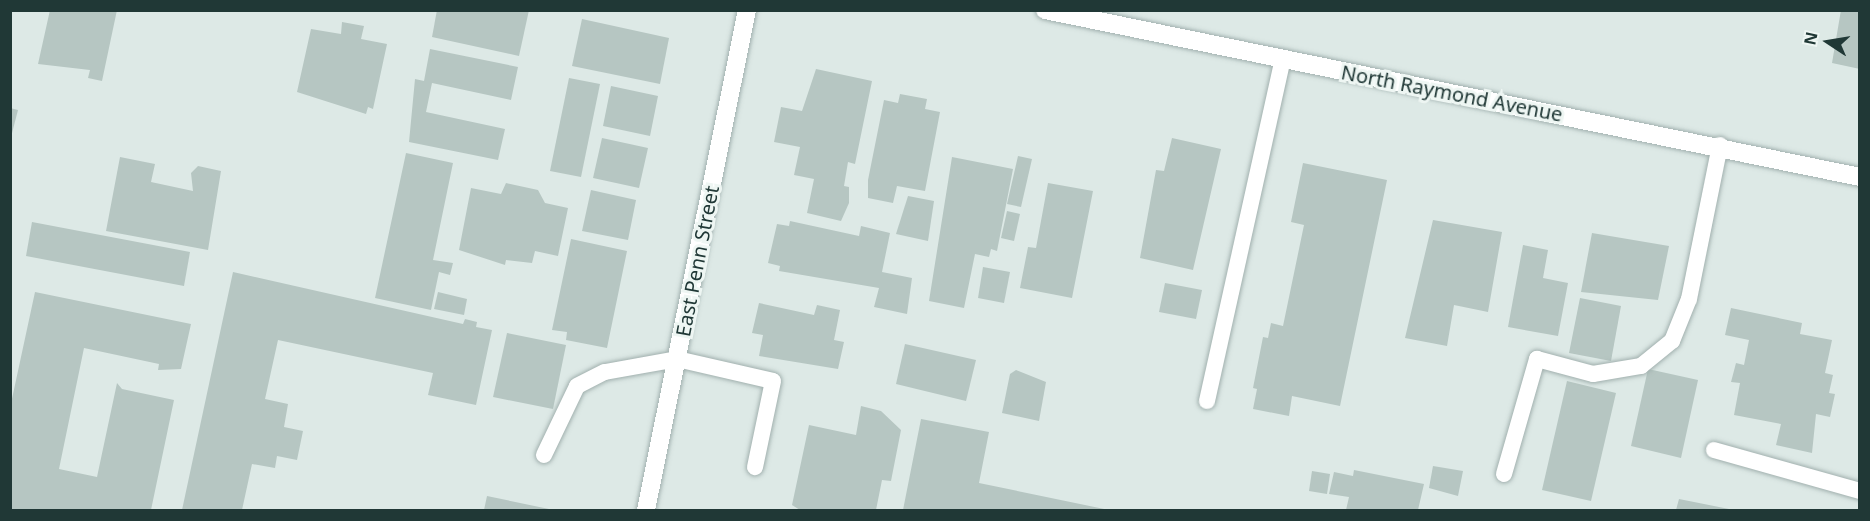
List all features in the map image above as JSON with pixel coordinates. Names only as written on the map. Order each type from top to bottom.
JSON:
[{"type":"street","name":"East Penn Street","points":[[646,510],[747,10]]},
{"type":"street","name":"North Raymond Avenue","points":[[1045,10],[1720,146],[1860,177]]},
{"type":"lane","points":[[1207,401],[1283,59]]},
{"type":"lane","points":[[1504,474],[1537,359],[1593,374],[1641,366],[1672,341],[1689,299],[1720,146]]},
{"type":"lane","points":[[544,455],[577,386],[605,372],[677,359],[773,381],[755,467]]},
{"type":"lane","points":[[1714,450],[1860,491]]},
{"type":"building","points":[[50,10],[117,10],[102,81],[88,78],[90,70],[38,64]]},
{"type":"building","points":[[437,10],[529,10],[519,56],[432,37]]},
{"type":"building","points":[[1841,10],[1860,10],[1860,69],[1832,63]]},
{"type":"building","points":[[582,19],[669,38],[660,84],[572,66]]},
{"type":"building","points":[[342,22],[364,26],[361,39],[387,44],[373,109],[368,107],[366,114],[297,92],[311,29],[341,34]]},
{"type":"building","points":[[430,49],[518,67],[511,100],[432,83],[426,112],[505,129],[498,160],[409,142],[415,79],[424,81]]},
{"type":"building","points":[[816,69],[872,81],[855,164],[848,162],[844,186],[849,187],[849,203],[841,221],[807,213],[814,179],[794,175],[800,147],[774,142],[781,107],[802,111]]},
{"type":"building","points":[[569,78],[600,84],[581,177],[550,171]]},
{"type":"building","points":[[611,86],[658,96],[650,136],[603,126]]},
{"type":"building","points":[[900,94],[927,99],[925,109],[940,112],[925,191],[897,186],[893,203],[868,198],[868,180],[884,100],[898,103]]},
{"type":"building","points":[[10,108],[18,110],[11,137],[10,137]]},
{"type":"building","points":[[602,138],[648,148],[639,188],[593,178]]},
{"type":"building","points":[[1172,138],[1221,149],[1193,270],[1140,258],[1156,170],[1164,171]]},
{"type":"building","points":[[406,153],[453,163],[433,260],[453,263],[450,275],[439,272],[431,310],[375,298]]},
{"type":"building","points":[[1018,156],[1032,159],[1021,207],[1007,204]]},
{"type":"building","points":[[120,157],[155,164],[151,182],[193,191],[191,173],[198,166],[221,171],[208,250],[106,231]]},
{"type":"building","points":[[952,157],[1013,169],[997,251],[991,249],[989,257],[975,254],[964,308],[929,301]]},
{"type":"building","points":[[1303,163],[1387,180],[1340,406],[1292,396],[1289,416],[1253,409],[1257,389],[1253,388],[1263,337],[1268,338],[1271,323],[1283,326],[1304,225],[1291,222]]},
{"type":"building","points":[[506,183],[538,190],[545,203],[568,208],[558,256],[535,251],[532,263],[506,260],[505,265],[459,250],[471,188],[501,194]]},
{"type":"building","points":[[1048,183],[1093,191],[1072,298],[1020,288],[1028,247],[1036,248]]},
{"type":"building","points":[[591,190],[636,200],[628,240],[582,231]]},
{"type":"building","points":[[908,196],[934,201],[928,241],[896,234]]},
{"type":"building","points":[[1007,211],[1020,214],[1014,241],[1001,238]]},
{"type":"building","points":[[1433,220],[1502,232],[1488,312],[1454,305],[1447,346],[1405,338]]},
{"type":"building","points":[[790,221],[859,236],[861,226],[890,233],[882,272],[912,278],[907,314],[874,307],[879,288],[779,271],[780,266],[768,263],[777,224],[789,226]]},
{"type":"building","points":[[32,222],[190,252],[184,286],[26,256]]},
{"type":"building","points":[[1592,233],[1669,246],[1658,300],[1581,292]]},
{"type":"building","points":[[571,239],[627,251],[607,348],[566,340],[567,332],[552,330]]},
{"type":"building","points":[[1523,245],[1548,250],[1543,278],[1568,283],[1558,336],[1508,327]]},
{"type":"building","points":[[983,267],[1010,272],[1004,303],[978,298]]},
{"type":"building","points":[[233,272],[463,324],[465,319],[477,322],[476,327],[492,330],[476,405],[428,395],[433,373],[278,340],[265,399],[288,404],[284,427],[303,431],[297,460],[277,456],[275,468],[252,464],[242,510],[182,510]]},
{"type":"building","points":[[1165,283],[1202,290],[1196,319],[1159,312]]},
{"type":"building","points":[[35,292],[191,324],[181,369],[158,370],[159,364],[84,348],[59,469],[97,477],[117,383],[122,389],[174,400],[151,510],[10,510],[10,408]]},
{"type":"building","points":[[438,292],[467,299],[464,315],[434,309]]},
{"type":"building","points":[[1580,298],[1621,306],[1611,361],[1569,353]]},
{"type":"building","points":[[759,303],[814,315],[817,305],[840,310],[834,340],[844,342],[838,369],[759,356],[763,335],[752,333]]},
{"type":"building","points":[[1731,308],[1802,323],[1800,334],[1832,340],[1825,373],[1833,375],[1829,393],[1835,394],[1830,417],[1816,414],[1812,453],[1776,445],[1781,424],[1734,415],[1740,383],[1731,382],[1736,363],[1744,365],[1749,340],[1725,335]]},
{"type":"building","points":[[507,333],[566,345],[553,409],[493,397]]},
{"type":"building","points":[[905,344],[976,360],[966,401],[896,384]]},
{"type":"building","points":[[1648,369],[1698,380],[1681,458],[1631,446]]},
{"type":"building","points":[[1016,370],[1046,382],[1039,421],[1002,413],[1010,374]]},
{"type":"building","points":[[1567,381],[1616,393],[1591,501],[1542,490]]},
{"type":"building","points":[[861,406],[881,411],[901,430],[891,481],[882,480],[876,510],[800,510],[792,505],[809,425],[856,435]]},
{"type":"building","points":[[921,419],[989,432],[979,483],[1109,510],[903,510]]},
{"type":"building","points":[[1433,466],[1463,471],[1458,496],[1429,488]]},
{"type":"building","points":[[1354,470],[1424,484],[1418,510],[1346,510],[1349,497],[1329,494],[1334,472],[1353,476]]},
{"type":"building","points":[[1312,471],[1330,474],[1327,494],[1309,491]]},
{"type":"building","points":[[487,496],[549,509],[549,510],[484,510]]},
{"type":"building","points":[[1679,499],[1729,509],[1729,510],[1676,510]]}]
